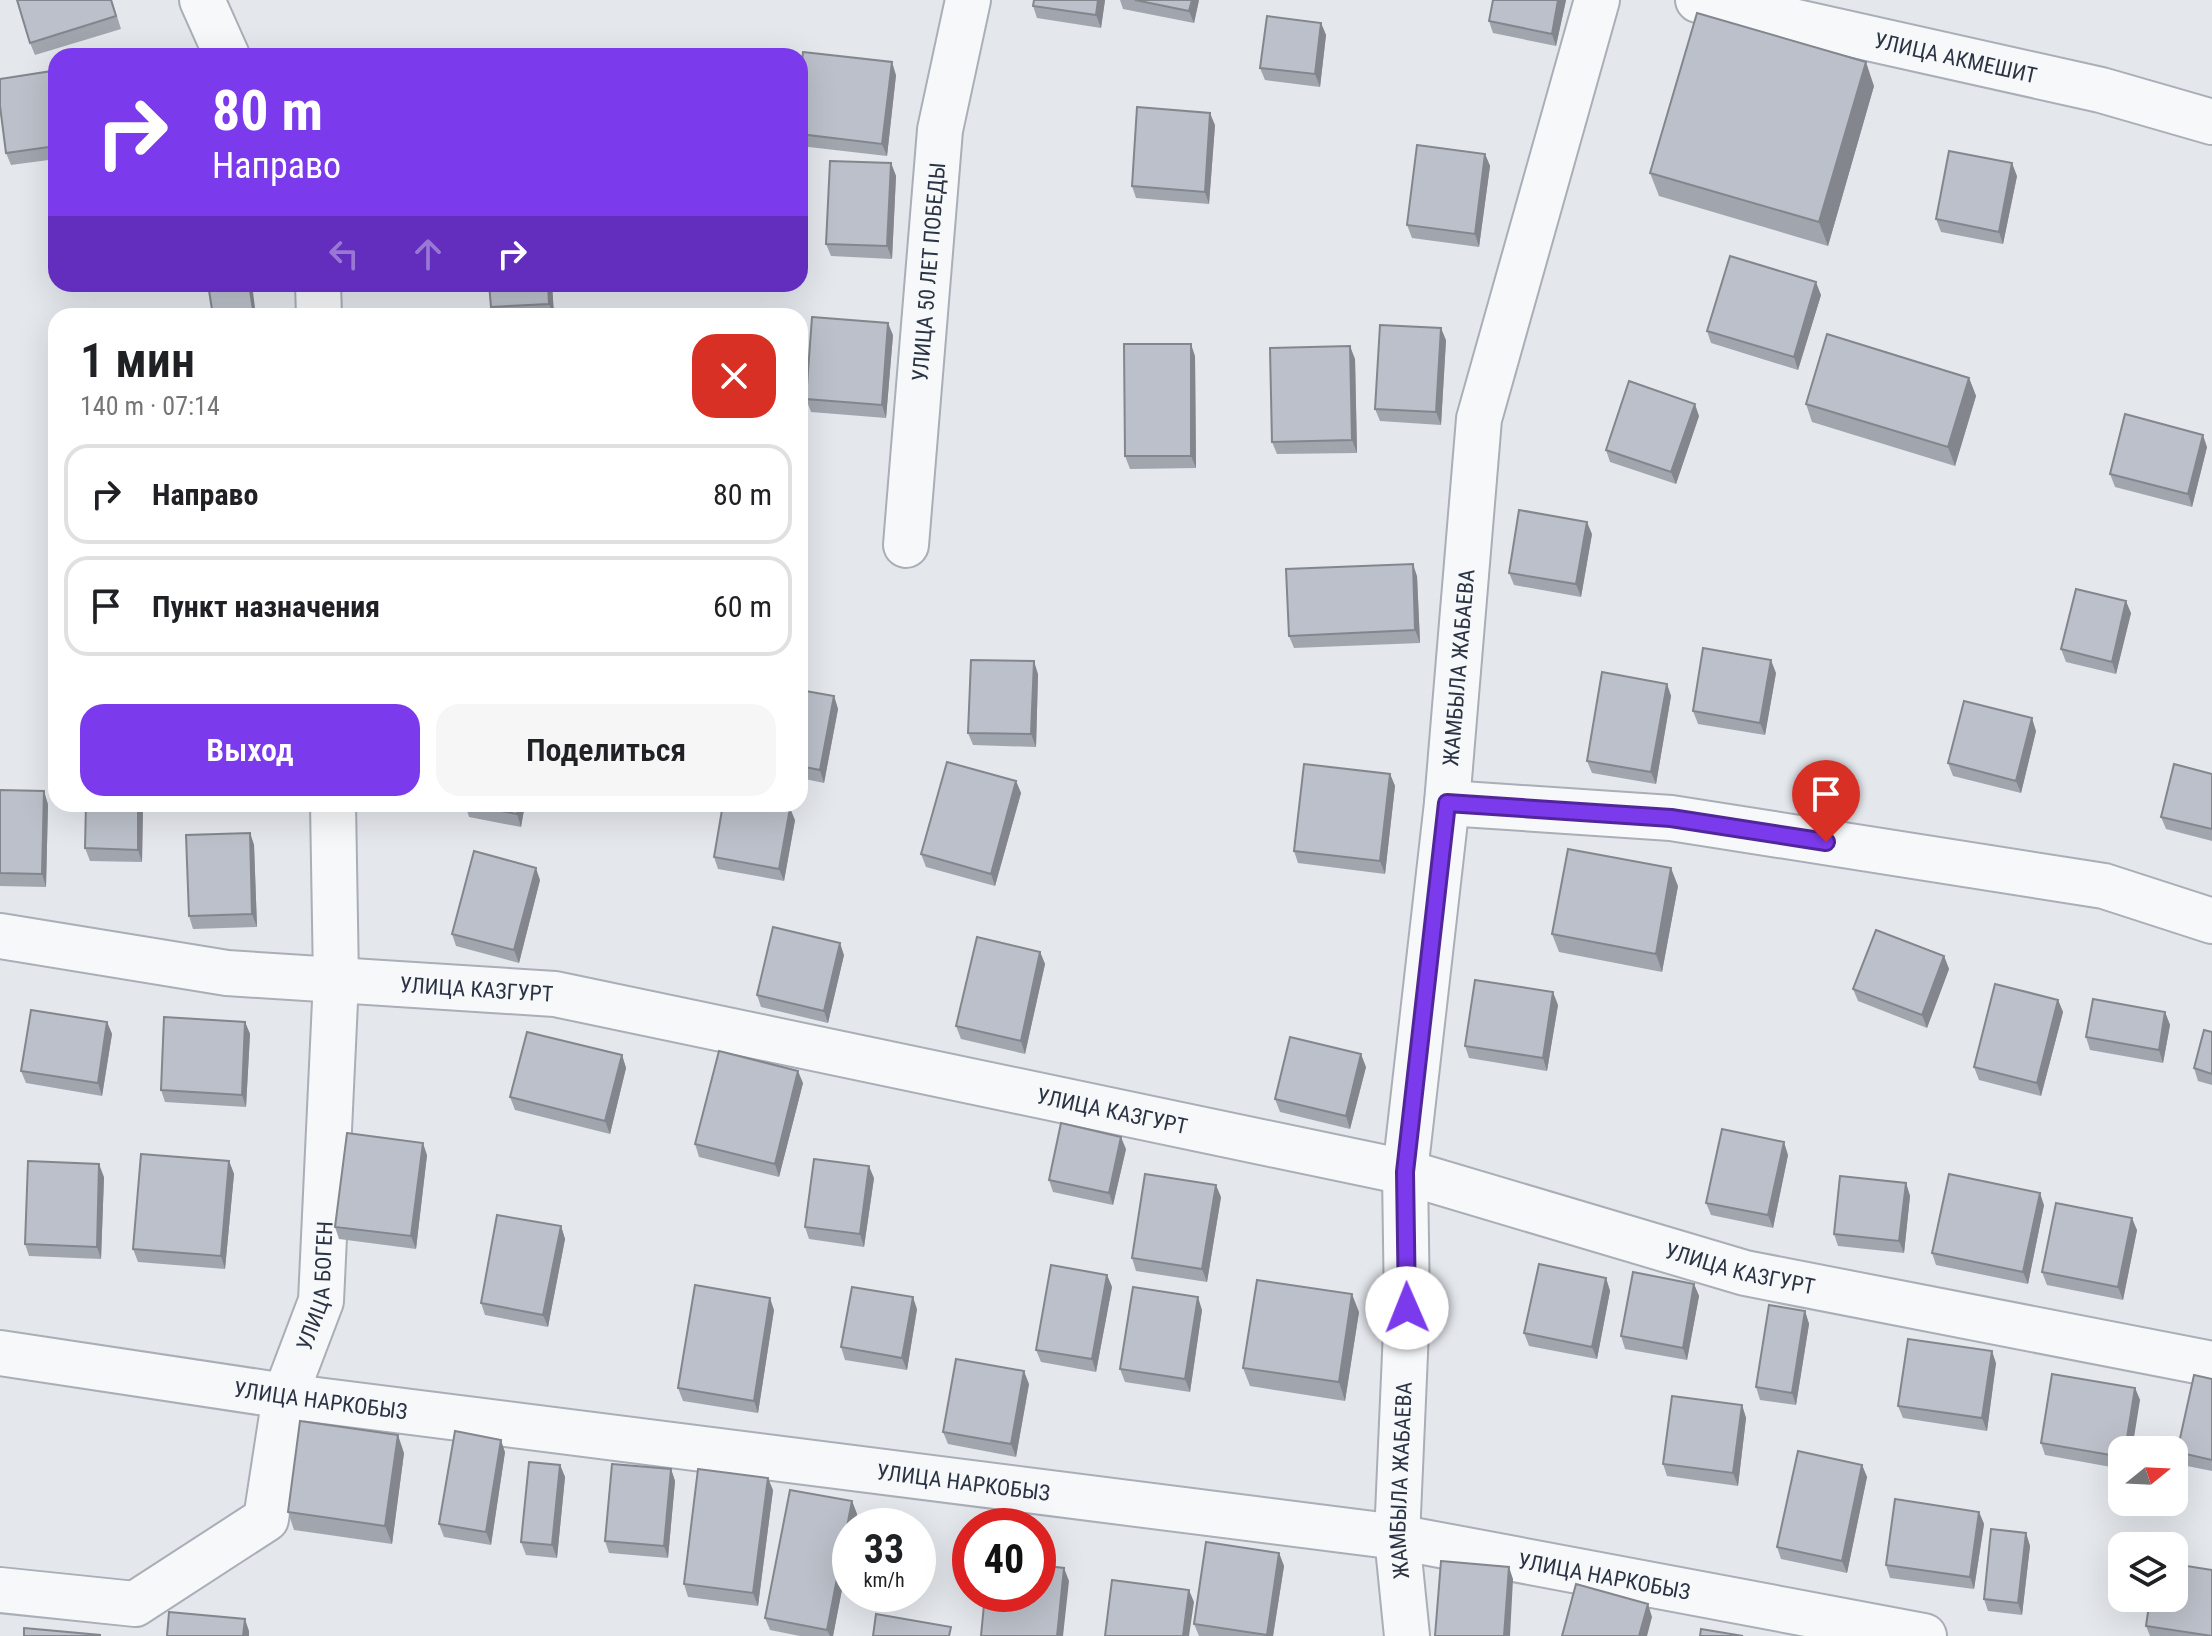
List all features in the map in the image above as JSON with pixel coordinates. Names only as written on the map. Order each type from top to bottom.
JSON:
[{"type":"street","points":[[202,0],[223,48]]},
{"type":"street","name":"УЛИЦА 50 ЛЕТ ПОБЕДЫ","points":[[906,545],[940,130],[968,0]]},
{"type":"street","name":"ЖАМБЫЛА ЖАБАЕВА","points":[[1407,1636],[1397,1537],[1407,1308],[1405,1172],[1447,803],[1479,419],[1597,0]]},
{"type":"street","name":"УЛИЦА АКМЕШИТ","points":[[1698,0],[2101,90],[2212,122]]},
{"type":"street","points":[[1447,803],[1671,818],[2104,886],[2212,921]]},
{"type":"street","name":"УЛИЦА БОГЕН","points":[[0,1590],[135,1604],[266,1519],[285,1396],[321,1301],[336,980],[333,812]]},
{"type":"street","name":"УЛИЦА КАЗГУРТ","points":[[0,936],[227,973],[555,994],[1405,1172],[1745,1273],[2212,1364]]},
{"type":"street","name":"УЛИЦА НАРКОБЫЗ","points":[[0,1353],[285,1396],[1397,1537],[1924,1636]]},
{"type":"building","points":[[17,0],[111,0],[116,16],[30,43]]},
{"type":"building","points":[[1034,0],[1098,0],[1096,15],[1033,6]]},
{"type":"building","points":[[1135,0],[1192,0],[1189,11]]},
{"type":"building","points":[[1493,0],[1558,0],[1552,34],[1489,21]]},
{"type":"building","points":[[1697,13],[1866,62],[1819,222],[1650,173]]},
{"type":"building","points":[[1267,16],[1321,23],[1315,74],[1260,68]]},
{"type":"building","points":[[808,53],[892,62],[882,144],[808,135]]},
{"type":"building","points":[[48,72],[48,147],[6,153],[0,79]]},
{"type":"building","points":[[1137,107],[1210,113],[1205,192],[1132,186]]},
{"type":"building","points":[[1417,145],[1485,154],[1475,234],[1407,225]]},
{"type":"building","points":[[1949,151],[2012,163],[1999,232],[1936,219]]},
{"type":"building","points":[[830,161],[891,163],[887,246],[826,244]]},
{"type":"building","points":[[1730,256],[1816,282],[1794,357],[1707,331]]},
{"type":"building","points":[[209,292],[250,292],[253,308],[212,308]]},
{"type":"building","points":[[490,292],[548,292],[549,304],[491,307]]},
{"type":"building","points":[[812,317],[888,323],[882,405],[808,399]]},
{"type":"building","points":[[1380,325],[1441,328],[1436,412],[1375,409]]},
{"type":"building","points":[[1827,334],[1969,378],[1948,447],[1806,404]]},
{"type":"building","points":[[1124,344],[1191,344],[1191,456],[1125,456]]},
{"type":"building","points":[[1350,346],[1352,440],[1272,442],[1270,348]]},
{"type":"building","points":[[1629,381],[1695,404],[1671,472],[1606,450]]},
{"type":"building","points":[[2125,414],[2203,435],[2188,494],[2110,474]]},
{"type":"building","points":[[1519,510],[1587,522],[1576,584],[1509,573]]},
{"type":"building","points":[[1413,564],[1415,630],[1289,636],[1286,569]]},
{"type":"building","points":[[2076,589],[2126,601],[2112,662],[2061,649]]},
{"type":"building","points":[[1703,648],[1771,660],[1760,723],[1693,711]]},
{"type":"building","points":[[971,660],[1034,661],[1031,734],[968,733]]},
{"type":"building","points":[[1602,672],[1667,684],[1651,772],[1587,761]]},
{"type":"building","points":[[808,691],[834,696],[820,770],[808,768]]},
{"type":"building","points":[[1964,701],[2032,718],[2016,781],[1948,763]]},
{"type":"building","points":[[947,762],[1016,781],[991,874],[921,854]]},
{"type":"building","points":[[1304,764],[1390,774],[1380,861],[1294,851]]},
{"type":"building","points":[[2174,764],[2212,774],[2212,829],[2161,817]]},
{"type":"building","points":[[0,790],[44,791],[42,874],[0,873]]},
{"type":"building","points":[[86,812],[138,812],[138,850],[85,848]]},
{"type":"building","points":[[722,812],[789,812],[779,869],[714,857]]},
{"type":"building","points":[[250,833],[252,914],[189,916],[186,835]]},
{"type":"building","points":[[1568,849],[1671,868],[1656,954],[1552,934]]},
{"type":"building","points":[[474,851],[536,868],[514,950],[452,934]]},
{"type":"building","points":[[773,927],[840,943],[824,1011],[757,995]]},
{"type":"building","points":[[1876,930],[1944,956],[1922,1015],[1853,989]]},
{"type":"building","points":[[977,937],[1040,952],[1021,1041],[956,1026]]},
{"type":"building","points":[[1475,980],[1553,992],[1543,1058],[1465,1046]]},
{"type":"building","points":[[1995,984],[2058,1000],[2037,1083],[1974,1067]]},
{"type":"building","points":[[2093,999],[2165,1012],[2159,1050],[2086,1037]]},
{"type":"building","points":[[31,1010],[107,1022],[98,1083],[21,1071]]},
{"type":"building","points":[[164,1017],[245,1022],[242,1095],[161,1090]]},
{"type":"building","points":[[2204,1030],[2212,1032],[2212,1074],[2194,1068]]},
{"type":"building","points":[[527,1032],[622,1055],[605,1121],[510,1097]]},
{"type":"building","points":[[1290,1037],[1361,1054],[1346,1116],[1275,1099]]},
{"type":"building","points":[[719,1051],[798,1071],[775,1164],[695,1144]]},
{"type":"building","points":[[1061,1123],[1121,1137],[1109,1193],[1049,1180]]},
{"type":"building","points":[[1722,1129],[1784,1142],[1768,1215],[1706,1203]]},
{"type":"building","points":[[347,1133],[423,1143],[411,1236],[335,1227]]},
{"type":"building","points":[[141,1154],[229,1161],[221,1256],[133,1249]]},
{"type":"building","points":[[814,1159],[869,1166],[860,1234],[805,1227]]},
{"type":"building","points":[[28,1161],[99,1164],[97,1247],[25,1244]]},
{"type":"building","points":[[1145,1174],[1216,1185],[1202,1269],[1132,1258]]},
{"type":"building","points":[[1949,1174],[2040,1193],[2023,1272],[1932,1253]]},
{"type":"building","points":[[1840,1176],[1906,1183],[1899,1241],[1834,1234]]},
{"type":"building","points":[[2056,1203],[2132,1218],[2118,1287],[2042,1272]]},
{"type":"building","points":[[497,1215],[561,1226],[543,1315],[481,1303]]},
{"type":"building","points":[[1539,1264],[1606,1278],[1592,1347],[1524,1333]]},
{"type":"building","points":[[1051,1265],[1107,1275],[1092,1359],[1036,1350]]},
{"type":"building","points":[[1633,1272],[1694,1284],[1683,1348],[1621,1336]]},
{"type":"building","points":[[1257,1280],[1352,1294],[1339,1382],[1243,1368]]},
{"type":"building","points":[[695,1285],[770,1298],[754,1401],[678,1388]]},
{"type":"building","points":[[852,1287],[913,1297],[902,1358],[841,1347]]},
{"type":"building","points":[[1133,1287],[1198,1297],[1185,1379],[1120,1369]]},
{"type":"building","points":[[1769,1305],[1805,1311],[1792,1393],[1756,1387]]},
{"type":"building","points":[[1908,1339],[1992,1351],[1982,1418],[1898,1406]]},
{"type":"building","points":[[956,1359],[1024,1371],[1011,1444],[943,1432]]},
{"type":"building","points":[[2052,1374],[2135,1388],[2127,1436],[2108,1436],[2108,1455],[2041,1443]]},
{"type":"building","points":[[2194,1375],[2212,1379],[2212,1460],[2188,1455],[2188,1436],[2181,1436]]},
{"type":"building","points":[[1672,1396],[1742,1405],[1733,1473],[1663,1464]]},
{"type":"building","points":[[300,1421],[398,1435],[385,1526],[288,1512]]},
{"type":"building","points":[[455,1431],[501,1440],[486,1532],[439,1524]]},
{"type":"building","points":[[1798,1451],[1862,1465],[1842,1561],[1777,1547]]},
{"type":"building","points":[[529,1462],[560,1465],[552,1545],[521,1542]]},
{"type":"building","points":[[612,1464],[671,1469],[664,1546],[605,1541]]},
{"type":"building","points":[[698,1469],[768,1478],[753,1593],[684,1584]]},
{"type":"building","points":[[790,1490],[852,1501],[851,1508],[832,1508],[832,1604],[827,1630],[765,1618]]},
{"type":"building","points":[[1895,1499],[1979,1512],[1970,1577],[1886,1565]]},
{"type":"building","points":[[1991,1529],[2026,1533],[2018,1603],[1984,1599]]},
{"type":"building","points":[[1206,1542],[1279,1553],[1267,1635],[1194,1624]]},
{"type":"building","points":[[1441,1561],[1509,1567],[1504,1636],[1435,1636]]},
{"type":"building","points":[[2188,1566],[2212,1570],[2212,1636],[2146,1626],[2148,1612],[2188,1612]]},
{"type":"building","points":[[1056,1567],[1064,1568],[1057,1636],[981,1636],[983,1612],[1056,1612]]},
{"type":"building","points":[[1112,1580],[1189,1590],[1183,1636],[1105,1636]]},
{"type":"building","points":[[1576,1584],[1648,1604],[1639,1636],[1562,1636]]},
{"type":"building","points":[[169,1612],[245,1619],[243,1636],[167,1636]]},
{"type":"building","points":[[876,1614],[951,1627],[949,1636],[873,1636]]},
{"type":"building","points":[[24,1628],[100,1635],[100,1636],[24,1636]]},
{"type":"building","points":[[1701,1629],[1743,1636],[1700,1636]]},
{"type":"route","points":[[1407,1308],[1405,1172],[1447,803],[1671,818],[1826,842]]}]
